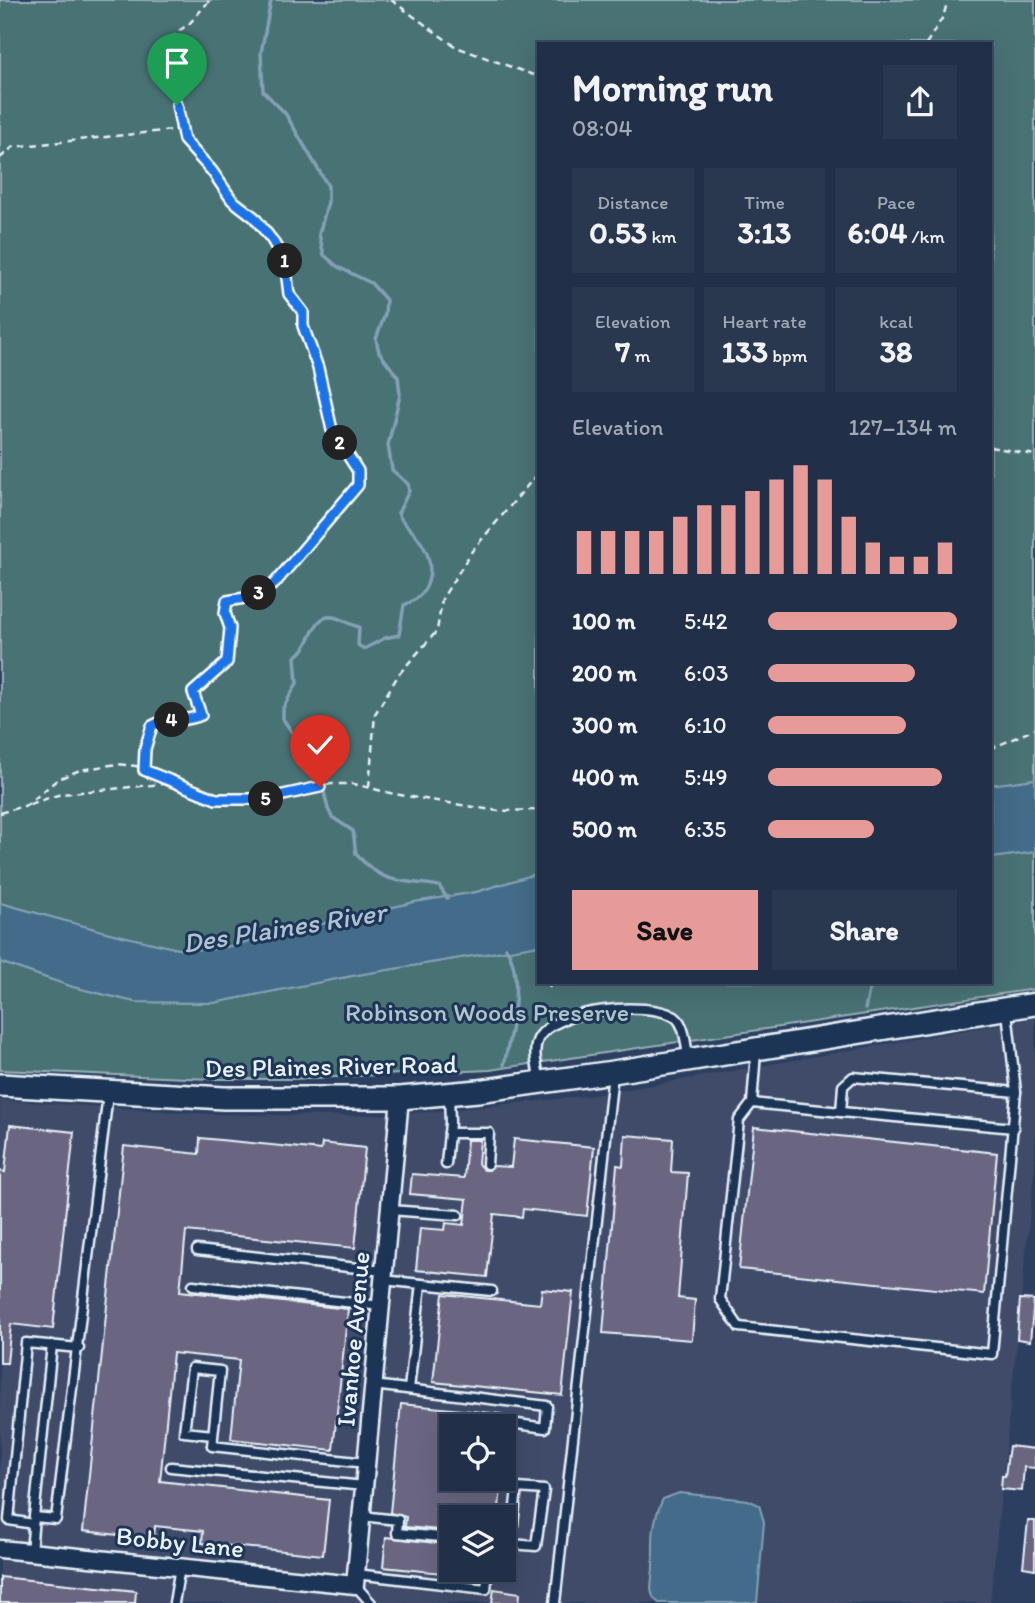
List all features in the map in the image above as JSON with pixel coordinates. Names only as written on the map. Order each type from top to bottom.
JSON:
[{"type":"main road","name":"Des Plaines River Road","points":[[0,1085],[224,1098],[400,1098],[613,1072],[1035,1004]]},
{"type":"street","name":"Ivanhoe Avenue","points":[[355,1579],[400,1098]]},
{"type":"street","name":"Bobby Lane","points":[[0,1549],[180,1567],[355,1579]]},
{"type":"lane","points":[[756,1049],[752,1103],[739,1120],[720,1299],[739,1327],[992,1354],[1016,1092],[1007,1008]]},
{"type":"lane","points":[[540,1082],[536,1046],[545,1031],[577,1016],[611,1009],[655,1011],[674,1017],[680,1023],[689,1060]]},
{"type":"lane","points":[[555,1603],[613,1072]]},
{"type":"lane","points":[[841,1112],[843,1086],[853,1077],[1016,1092]]},
{"type":"lane","points":[[79,1348],[26,1343],[9,1520],[56,1519],[79,1348],[109,1091]]},
{"type":"lane","points":[[446,1164],[449,1094]]},
{"type":"lane","points":[[752,1103],[1014,1128]]},
{"type":"lane","points":[[449,1133],[489,1133],[486,1164]]},
{"type":"lane","points":[[390,1210],[458,1215]]},
{"type":"lane","points":[[197,1250],[384,1276],[421,1284],[492,1291]]},
{"type":"lane","points":[[409,1389],[421,1284]]},
{"type":"lane","points":[[194,1285],[381,1306]]},
{"type":"lane","points":[[31,1552],[52,1345]]},
{"type":"lane","points":[[214,1435],[184,1432],[192,1368],[220,1371],[214,1435],[212,1446],[366,1463]]},
{"type":"lane","points":[[373,1385],[547,1406],[545,1428],[516,1424]]},
{"type":"lane","points":[[170,1467],[364,1486]]},
{"type":"lane","points":[[517,1488],[544,1490],[536,1546],[507,1544],[517,1488]]},
{"type":"lane","points":[[361,1516],[398,1520],[397,1532],[439,1537]]},
{"type":"lane","points":[[174,1603],[180,1567]]},
{"type":"lane","points":[[355,1579],[486,1589],[487,1582]]},
{"type":"lane","points":[[355,1579],[371,1603]]},
{"type":"path","points":[[144,770],[145,749],[152,726],[161,721],[192,719],[201,715],[193,692],[227,662],[230,628],[225,613],[227,601],[251,597],[274,584],[358,485],[358,471],[332,430],[318,368],[303,326],[303,312],[289,294],[285,262],[254,217],[232,200],[212,171],[190,150],[181,129],[169,46],[176,33],[189,24],[210,0]]},
{"type":"path","points":[[391,0],[456,47],[537,76]]},
{"type":"path","points":[[927,42],[943,17],[948,0]]},
{"type":"path","points":[[0,158],[13,148],[181,129]]},
{"type":"path","points":[[992,447],[1035,455]]},
{"type":"path","points":[[369,787],[375,714],[399,674],[437,631],[442,600],[472,551],[537,474]]},
{"type":"path","points":[[992,748],[1035,729]]},
{"type":"path","points":[[27,805],[58,779],[80,770],[117,764],[144,770],[216,799],[265,799],[331,784],[354,784],[498,811],[537,810]]},
{"type":"path","points":[[0,813],[61,794],[136,789],[174,782]]},
{"type":"shaded area","points":[[1035,779],[1035,852],[992,858],[992,785]]},
{"type":"shaded area","points":[[537,874],[537,945],[357,975],[213,1003],[135,1002],[73,987],[0,962],[0,903],[182,950],[218,949],[415,902],[477,892]]},
{"type":"shaded area","points":[[1035,1018],[1035,1164],[990,1603],[0,1603],[0,1100],[208,1114],[345,1116],[432,1112],[595,1095]]},
{"type":"shaded area","points":[[679,1493],[748,1500],[759,1505],[764,1522],[757,1603],[659,1603],[655,1599],[651,1586],[656,1516],[663,1499]]},
{"type":"green space","points":[[0,0],[1035,0],[1035,779],[992,785],[992,42],[537,42],[537,874],[476,892],[415,902],[218,949],[182,950],[0,903]]},
{"type":"green space","name":"Robinson Woods Preserve","points":[[1035,852],[1035,989],[490,1070],[292,1079],[210,1079],[0,1070],[0,962],[73,987],[135,1002],[213,1003],[357,975],[537,945],[537,984],[992,984],[992,858]]},
{"type":"building","points":[[10,1125],[74,1132],[53,1329],[11,1324],[7,1363],[0,1363],[0,1171],[5,1172]]},
{"type":"building","points":[[754,1127],[997,1153],[984,1294],[739,1269]]},
{"type":"building","points":[[625,1135],[673,1139],[671,1172],[688,1173],[678,1298],[695,1300],[692,1340],[603,1333],[617,1165],[623,1166]]},
{"type":"building","points":[[200,1138],[321,1150],[322,1143],[365,1148],[355,1248],[186,1231],[180,1291],[348,1309],[333,1450],[231,1439],[239,1360],[173,1353],[160,1481],[329,1500],[323,1555],[202,1543],[203,1531],[155,1526],[154,1539],[83,1531],[124,1146],[199,1154]]},
{"type":"building","points":[[514,1139],[594,1147],[587,1216],[523,1209],[522,1217],[494,1214],[487,1277],[416,1270],[420,1228],[445,1230],[446,1223],[464,1225],[467,1199],[410,1194],[412,1174],[464,1178],[467,1140],[480,1140],[478,1164],[484,1170],[493,1166],[511,1167]]},
{"type":"building","points":[[542,1289],[573,1292],[562,1395],[433,1382],[443,1294],[540,1304]]},
{"type":"building","points":[[1020,1299],[1034,1300],[1030,1341],[1017,1339]]},
{"type":"building","points":[[401,1404],[502,1414],[439,1414],[439,1491],[501,1491],[499,1505],[439,1505],[439,1530],[405,1527],[406,1517],[390,1513]]},
{"type":"building","points":[[1009,1446],[1035,1449],[1035,1468],[1024,1467],[1022,1491],[1001,1489]]},
{"type":"building","points":[[1028,1521],[1035,1521],[1035,1569],[1023,1567]]},
{"type":"building","points":[[386,1537],[439,1543],[439,1573],[383,1567]]},
{"type":"building","points":[[0,1577],[136,1591],[135,1603],[0,1603]]},
{"type":"building","points":[[494,1589],[520,1593],[519,1603],[492,1603]]},
{"type":"waterway","points":[[271,0],[261,53],[263,91],[285,113],[328,186],[328,202],[319,234],[324,255],[338,267],[371,283],[386,300],[385,314],[376,339],[379,352],[398,377],[400,395],[388,445],[392,470],[408,484],[409,491],[398,513],[424,547],[430,566],[427,585],[422,593],[404,605],[399,635],[385,638],[364,649],[358,645],[359,627],[329,617],[317,624],[306,645],[295,657],[297,683],[283,708],[283,719],[298,741],[314,748],[328,809],[332,817],[353,831],[356,854],[385,877],[439,886],[447,898]]},
{"type":"waterway","points":[[504,1065],[516,989],[512,960],[506,948]]},
{"type":"waterway","points":[[865,1009],[869,991],[874,984]]},
{"type":"route","points":[[177,105],[184,140],[190,150],[212,171],[232,200],[254,217],[285,262],[289,294],[303,312],[303,326],[318,368],[332,430],[358,471],[358,485],[274,584],[251,597],[227,601],[225,613],[230,628],[227,662],[193,692],[201,715],[192,719],[161,721],[152,726],[145,749],[144,770],[216,799],[265,799],[320,787]]},
{"type":"water label","name":"Des Plaines River","points":[[284,927]]}]
